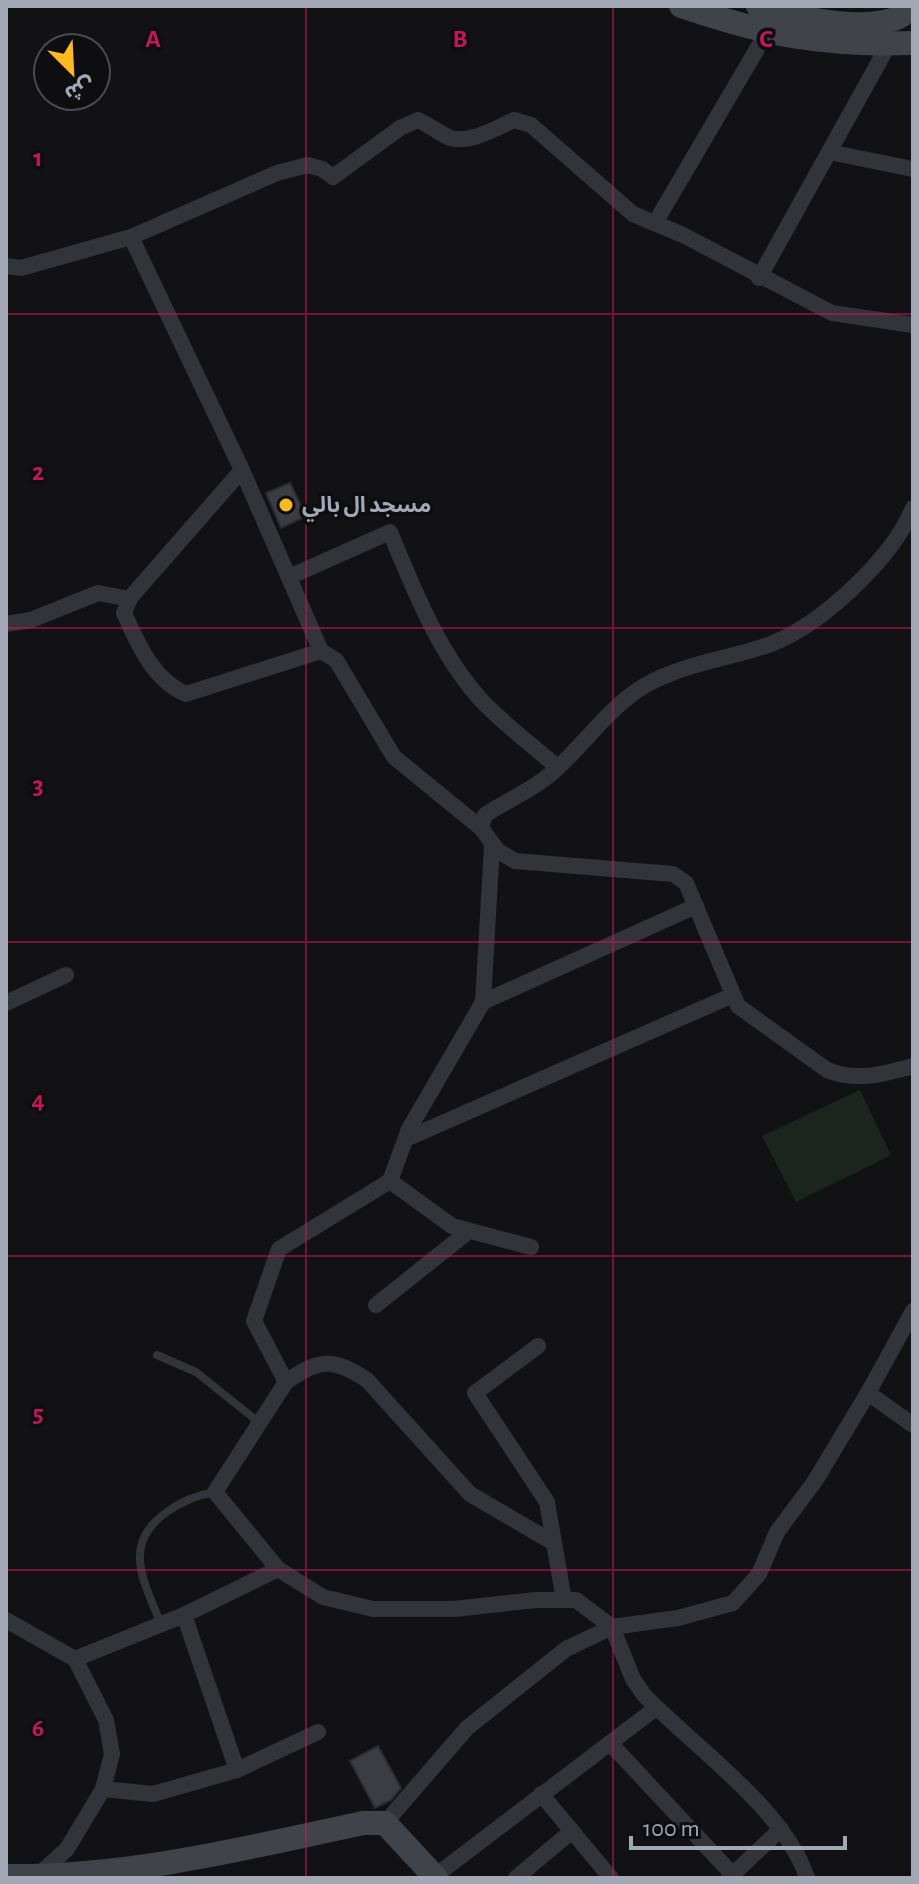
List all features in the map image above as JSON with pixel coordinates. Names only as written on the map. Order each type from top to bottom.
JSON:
[{"type":"main road","points":[[681,6],[767,32],[813,42],[901,43]]},
{"type":"main road","points":[[758,6],[828,22],[874,23],[891,22],[907,14],[911,6]]},
{"type":"main road","points":[[6,1876],[132,1872],[363,1823],[385,1823],[429,1876]]},
{"type":"street","points":[[655,223],[767,32]]},
{"type":"street","points":[[759,278],[829,152],[901,43]]},
{"type":"street","points":[[6,266],[21,268],[131,237],[277,173],[308,165],[322,169],[333,177],[400,128],[418,120],[436,127],[448,138],[467,139],[514,120],[531,125],[633,214],[832,313],[913,325]]},
{"type":"street","points":[[829,152],[913,169]]},
{"type":"street","points":[[131,237],[242,470],[321,651],[336,660],[394,757],[481,828],[492,846],[515,861],[673,874],[686,883],[738,1006],[840,1075],[878,1075],[913,1066]]},
{"type":"street","points":[[242,470],[130,599],[124,613],[137,644],[167,686],[186,694],[321,651]]},
{"type":"street","points":[[481,828],[485,815],[546,778],[609,714],[644,686],[680,671],[771,643],[810,624],[863,579],[913,508]]},
{"type":"street","points":[[289,577],[390,532],[415,592],[452,660],[482,701],[557,767]]},
{"type":"street","points":[[6,624],[31,620],[98,593],[130,599]]},
{"type":"street","points":[[286,1382],[254,1321],[279,1249],[390,1181],[406,1139],[483,1002],[492,846]]},
{"type":"street","points":[[483,1002],[696,906]]},
{"type":"street","points":[[6,1003],[66,975]]},
{"type":"street","points":[[406,1139],[733,995]]},
{"type":"street","points":[[390,1181],[452,1226],[531,1247]]},
{"type":"street","points":[[376,1305],[469,1231]]},
{"type":"street","points":[[385,1823],[467,1728],[566,1649],[612,1627],[678,1618],[733,1603],[759,1574],[777,1532],[815,1481],[913,1311]]},
{"type":"street","points":[[538,1346],[475,1393],[547,1502],[564,1600]]},
{"type":"street","points":[[554,1543],[470,1494],[367,1380],[349,1368],[320,1364],[307,1367],[286,1382],[262,1424],[215,1492],[278,1569],[323,1597],[373,1609],[454,1609],[576,1600],[612,1627],[633,1679],[656,1708],[781,1829],[798,1853],[807,1878]]},
{"type":"street","points":[[868,1393],[913,1425]]},
{"type":"street","points":[[75,1659],[184,1615],[278,1569]]},
{"type":"street","points":[[184,1615],[237,1770]]},
{"type":"street","points":[[6,1620],[75,1659],[106,1720],[112,1754],[103,1789],[67,1849],[36,1877]]},
{"type":"street","points":[[429,1876],[656,1708]]},
{"type":"street","points":[[103,1789],[153,1794],[237,1770],[318,1732]]},
{"type":"street","points":[[610,1743],[731,1876],[781,1829]]},
{"type":"street","points":[[541,1794],[611,1878]]},
{"type":"street","points":[[516,1878],[572,1831]]},
{"type":"lane","points":[[157,1355],[196,1372],[262,1424]]},
{"type":"lane","points":[[161,1625],[139,1557],[148,1534],[165,1513],[191,1496],[215,1492]]},
{"type":"shaded area","points":[[860,1090],[891,1155],[796,1202],[762,1136]]},
{"type":"building","name":"مسجد ال بالي","points":[[290,483],[306,516],[281,528],[266,493]]},
{"type":"building","points":[[378,1746],[401,1788],[391,1800],[375,1808],[350,1761]]},
{"type":"place","name":"مسجد ال بالي","points":[[286,505]]}]
